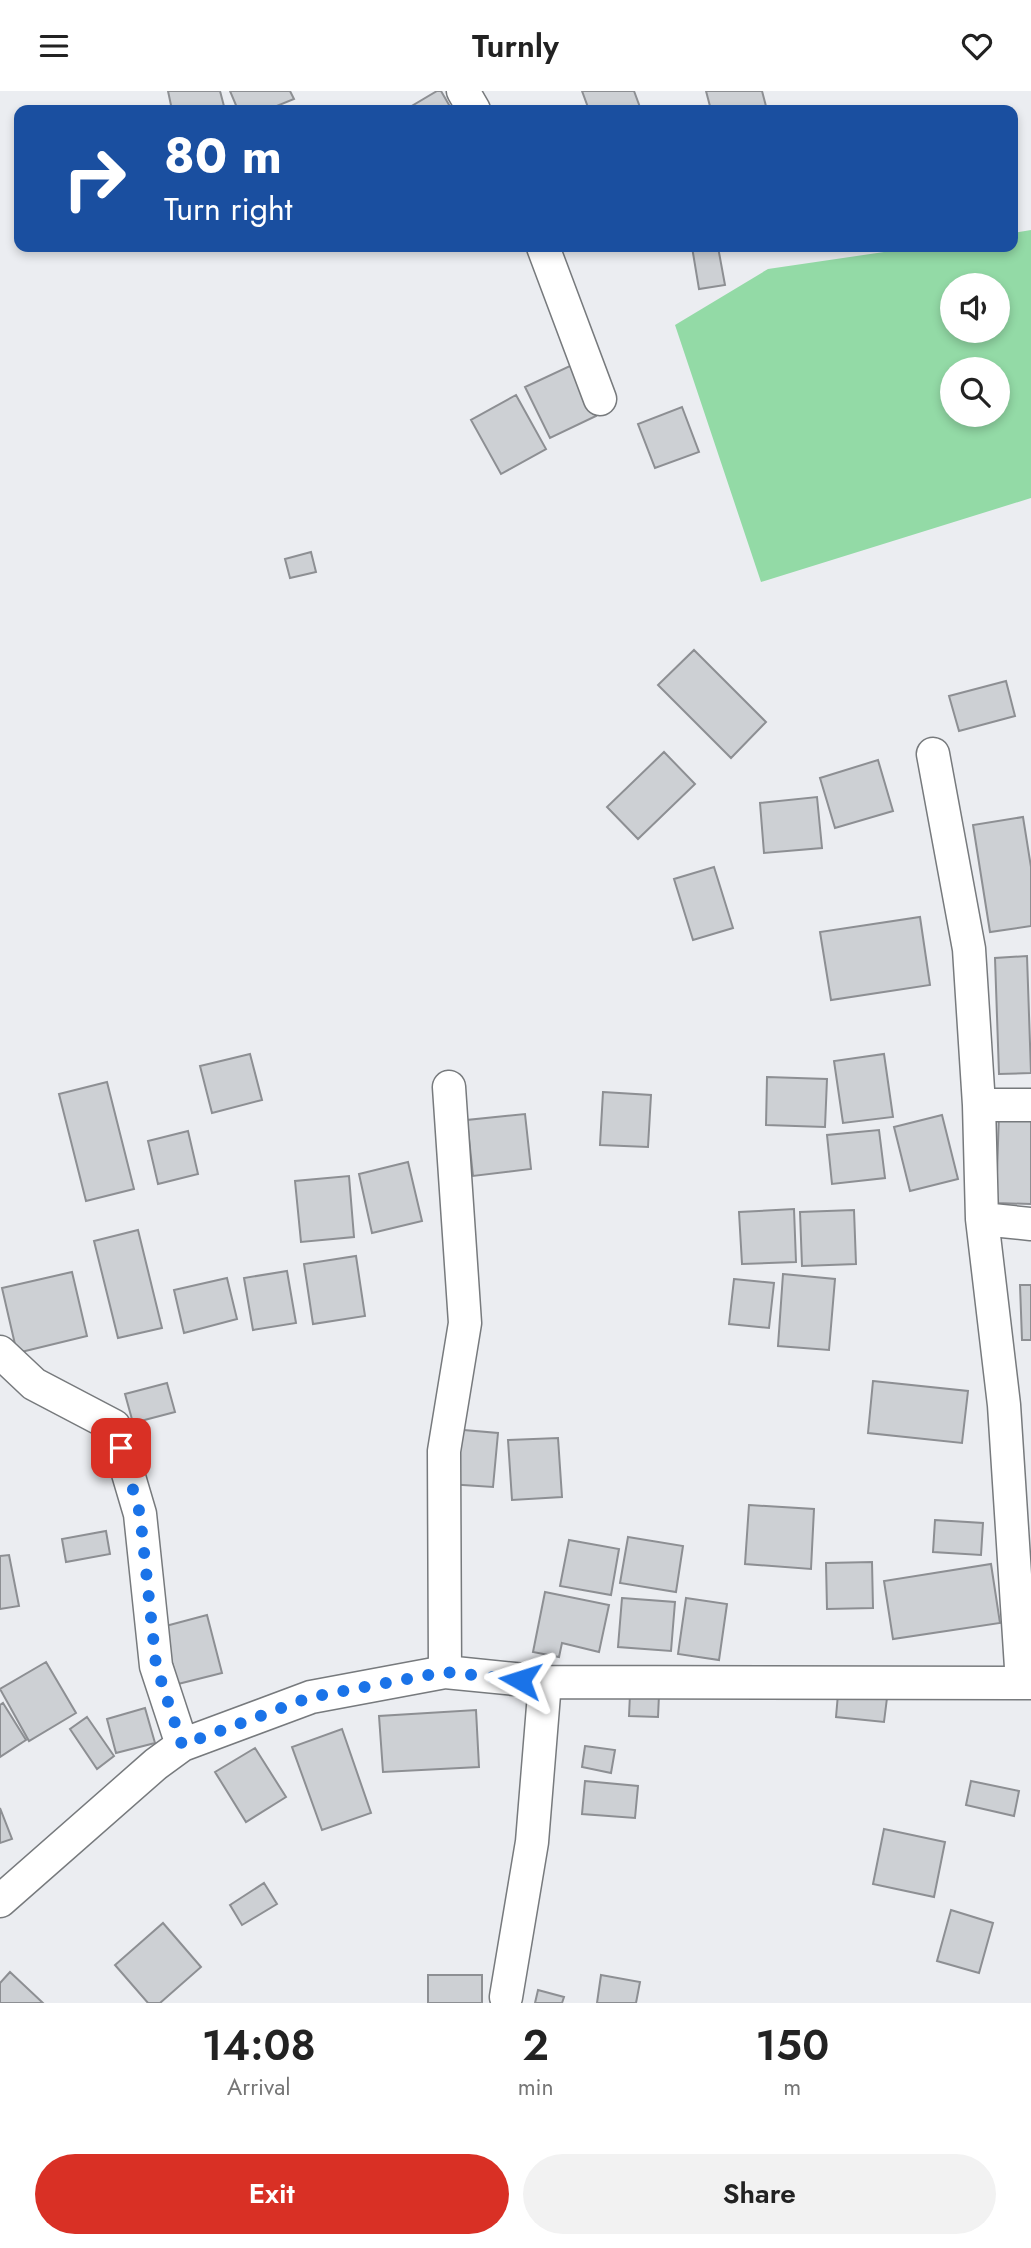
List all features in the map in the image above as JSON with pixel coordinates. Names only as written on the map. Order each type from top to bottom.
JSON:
[{"type":"street","points":[[544,252],[600,399]]},
{"type":"street","points":[[0,1901],[156,1764],[182,1745],[311,1697],[444,1672],[545,1682],[1027,1683],[1004,1405],[982,1219],[979,1105],[969,949],[933,754]]},
{"type":"street","points":[[444,1672],[444,1451],[465,1323],[449,1087]]},
{"type":"street","points":[[979,1105],[1031,1105]]},
{"type":"street","points":[[982,1219],[1031,1224]]},
{"type":"street","points":[[0,1352],[34,1384],[114,1426],[140,1514],[156,1665],[182,1745]]},
{"type":"street","points":[[506,1997],[532,1842],[545,1682]]},
{"type":"green space","points":[[1031,230],[1031,498],[761,582],[675,325],[768,269],[884,252],[1018,252],[1018,232]]},
{"type":"building","points":[[168,91],[220,91],[224,105],[171,105]]},
{"type":"building","points":[[230,91],[290,91],[294,99],[279,105],[236,105]]},
{"type":"building","points":[[441,91],[449,105],[413,105]]},
{"type":"building","points":[[582,91],[634,91],[639,105],[587,105]]},
{"type":"building","points":[[706,91],[762,91],[766,105],[710,105]]},
{"type":"building","points":[[693,252],[719,252],[725,285],[699,289]]},
{"type":"building","points":[[572,365],[596,416],[550,438],[525,387]]},
{"type":"building","points":[[516,395],[546,449],[501,474],[471,420]]},
{"type":"building","points":[[682,407],[699,452],[655,468],[638,424]]},
{"type":"building","points":[[311,552],[316,572],[290,578],[285,559]]},
{"type":"building","points":[[694,650],[766,722],[731,758],[658,685]]},
{"type":"building","points":[[1006,681],[1015,716],[959,731],[949,696]]},
{"type":"building","points":[[664,752],[695,784],[638,839],[607,807]]},
{"type":"building","points":[[878,760],[893,811],[835,828],[820,778]]},
{"type":"building","points":[[817,797],[822,848],[764,853],[760,803]]},
{"type":"building","points":[[1023,817],[1031,867],[1031,926],[990,932],[973,825]]},
{"type":"building","points":[[714,867],[733,928],[693,940],[674,879]]},
{"type":"building","points":[[920,917],[930,985],[831,1000],[820,932]]},
{"type":"building","points":[[1027,956],[1031,1073],[999,1074],[995,958]]},
{"type":"building","points":[[250,1054],[262,1100],[212,1113],[200,1066]]},
{"type":"building","points":[[884,1054],[893,1117],[843,1123],[834,1061]]},
{"type":"building","points":[[767,1077],[827,1079],[825,1127],[766,1125]]},
{"type":"building","points":[[107,1082],[134,1189],[86,1201],[59,1094]]},
{"type":"building","points":[[603,1092],[651,1095],[648,1147],[600,1145]]},
{"type":"building","points":[[999,1113],[1031,1114],[1031,1204],[996,1203]]},
{"type":"building","points":[[525,1114],[531,1169],[473,1176],[467,1120]]},
{"type":"building","points":[[942,1115],[958,1179],[910,1191],[894,1127]]},
{"type":"building","points":[[879,1130],[885,1178],[832,1184],[827,1135]]},
{"type":"building","points":[[188,1131],[198,1174],[158,1184],[148,1141]]},
{"type":"building","points":[[408,1162],[422,1221],[372,1233],[359,1174]]},
{"type":"building","points":[[349,1176],[354,1237],[301,1242],[295,1181]]},
{"type":"building","points":[[794,1209],[796,1262],[742,1264],[739,1212]]},
{"type":"building","points":[[854,1210],[856,1264],[802,1266],[800,1212]]},
{"type":"building","points":[[138,1230],[162,1328],[118,1338],[94,1241]]},
{"type":"building","points":[[356,1256],[365,1316],[313,1324],[304,1264]]},
{"type":"building","points":[[287,1271],[296,1323],[253,1330],[244,1278]]},
{"type":"building","points":[[72,1272],[87,1336],[17,1353],[2,1288]]},
{"type":"building","points":[[783,1274],[835,1279],[829,1350],[778,1346]]},
{"type":"building","points":[[227,1278],[237,1319],[184,1333],[174,1290]]},
{"type":"building","points":[[734,1279],[774,1283],[769,1328],[729,1324]]},
{"type":"building","points":[[1020,1285],[1031,1285],[1031,1340],[1022,1340]]},
{"type":"building","points":[[873,1381],[968,1391],[962,1443],[868,1433]]},
{"type":"building","points":[[167,1383],[175,1412],[133,1423],[125,1394]]},
{"type":"building","points":[[452,1429],[498,1433],[493,1487],[448,1484]]},
{"type":"building","points":[[558,1438],[562,1497],[512,1500],[508,1440]]},
{"type":"building","points":[[749,1505],[814,1509],[811,1569],[745,1564]]},
{"type":"building","points":[[935,1520],[983,1523],[981,1555],[933,1552]]},
{"type":"building","points":[[106,1531],[110,1554],[66,1562],[62,1539]]},
{"type":"building","points":[[628,1537],[683,1546],[676,1592],[620,1583]]},
{"type":"building","points":[[569,1540],[619,1549],[611,1595],[560,1586]]},
{"type":"building","points":[[9,1555],[19,1606],[0,1609],[0,1556]]},
{"type":"building","points":[[872,1562],[873,1608],[827,1609],[826,1563]]},
{"type":"building","points":[[991,1564],[1000,1623],[893,1639],[884,1581]]},
{"type":"building","points":[[545,1592],[609,1605],[599,1652],[562,1643],[559,1657],[533,1652]]},
{"type":"building","points":[[622,1598],[675,1602],[671,1651],[618,1647]]},
{"type":"building","points":[[686,1598],[727,1604],[719,1660],[678,1654]]},
{"type":"building","points":[[207,1615],[222,1673],[178,1684],[162,1627]]},
{"type":"building","points":[[46,1662],[76,1713],[29,1741],[0,1689]]},
{"type":"building","points":[[630,1694],[659,1695],[658,1717],[629,1716]]},
{"type":"building","points":[[838,1694],[887,1698],[884,1722],[836,1717]]},
{"type":"building","points":[[3,1703],[26,1740],[0,1757],[0,1705]]},
{"type":"building","points":[[145,1708],[155,1743],[116,1753],[107,1719]]},
{"type":"building","points":[[476,1710],[479,1767],[383,1772],[379,1716]]},
{"type":"building","points":[[87,1717],[114,1756],[97,1769],[70,1729]]},
{"type":"building","points":[[342,1729],[371,1813],[322,1830],[292,1747]]},
{"type":"building","points":[[585,1746],[615,1750],[611,1773],[582,1767]]},
{"type":"building","points":[[255,1748],[286,1797],[246,1822],[215,1772]]},
{"type":"building","points":[[585,1781],[638,1786],[635,1818],[582,1814]]},
{"type":"building","points":[[971,1781],[1019,1791],[1014,1816],[966,1805]]},
{"type":"building","points":[[0,1808],[12,1839],[0,1843]]},
{"type":"building","points":[[884,1829],[945,1842],[934,1897],[873,1884]]},
{"type":"building","points":[[264,1883],[277,1904],[242,1925],[230,1905]]},
{"type":"building","points":[[951,1910],[993,1923],[979,1973],[937,1961]]},
{"type":"building","points":[[163,1923],[201,1967],[160,2003],[148,2003],[115,1965]]},
{"type":"building","points":[[10,1972],[43,2003],[0,2003],[0,1983]]},
{"type":"building","points":[[428,1975],[482,1975],[482,2003],[428,2003]]},
{"type":"building","points":[[601,1975],[640,1982],[636,2003],[597,2003]]},
{"type":"building","points":[[538,1990],[564,1997],[562,2003],[535,2003]]},
{"type":"route","points":[[121,1448],[140,1514],[156,1665],[182,1745],[311,1697],[444,1672],[520,1680]]}]
